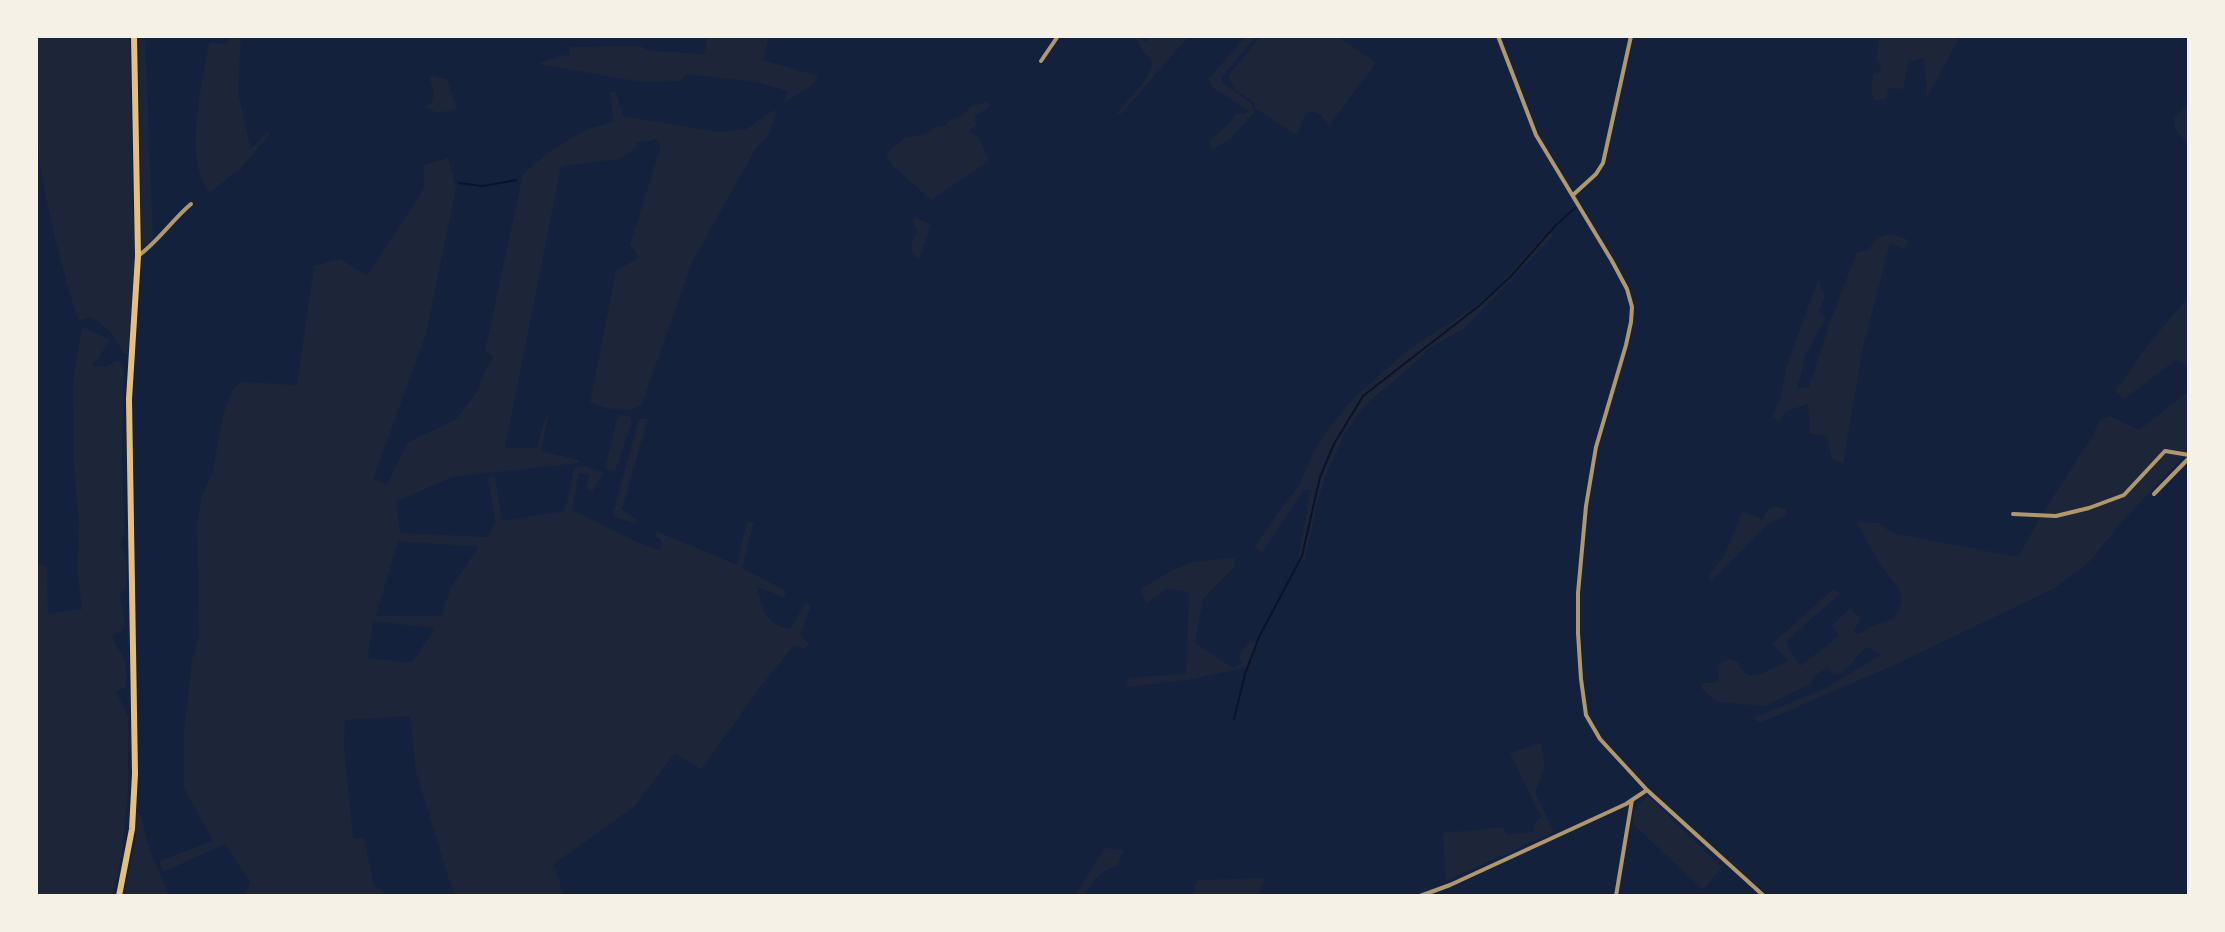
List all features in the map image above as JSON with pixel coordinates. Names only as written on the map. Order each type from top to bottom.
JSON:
[{"type":"main road","points":[[119,896],[128,855],[135,803],[129,399],[138,256],[134,36]]},
{"type":"street","points":[[1041,60],[1058,36]]},
{"type":"street","points":[[1498,36],[1536,135],[1623,282],[1632,307],[1626,345],[1590,471],[1578,593],[1580,660],[1584,706],[1591,726],[1600,739],[1647,790],[1764,896]]},
{"type":"street","points":[[1573,195],[1596,174],[1603,163],[1630,36]]},
{"type":"street","points":[[138,256],[149,248],[177,216],[191,204]]},
{"type":"street","points":[[2013,514],[2056,516],[2088,508],[2124,495],[2165,450],[2189,456],[2154,494]]},
{"type":"street","points":[[1420,896],[1450,885],[1632,800],[1647,790]]},
{"type":"street","points":[[1616,896],[1632,800]]},
{"type":"shaded area","points":[[36,36],[129,36],[134,265],[128,354],[123,353],[114,337],[101,324],[91,317],[78,321],[76,315],[63,270],[42,178],[35,120]]},
{"type":"shaded area","points":[[139,36],[145,36],[153,239],[142,248]]},
{"type":"shaded area","points":[[230,36],[241,36],[238,94],[251,149],[267,132],[270,134],[240,169],[210,192],[202,179],[197,161],[196,141],[199,98],[209,43],[228,44]]},
{"type":"shaded area","points":[[707,36],[769,36],[763,60],[818,76],[814,84],[784,103],[788,91],[756,82],[686,74],[682,81],[641,82],[538,64],[562,55],[570,56],[570,47],[640,46],[650,51],[705,54]]},
{"type":"shaded area","points":[[1134,36],[1140,36],[1145,42],[1151,36],[1189,36],[1120,115],[1117,113],[1139,88],[1149,73],[1151,66],[1152,60],[1144,53]]},
{"type":"shaded area","points":[[1246,36],[1256,36],[1222,77],[1222,82],[1252,104],[1254,113],[1229,140],[1212,150],[1209,141],[1233,120],[1236,113],[1245,114],[1248,110],[1213,88],[1208,79]]},
{"type":"shaded area","points":[[1261,36],[1338,36],[1376,63],[1329,125],[1320,114],[1311,111],[1305,114],[1297,136],[1255,108],[1254,102],[1235,90],[1228,76]]},
{"type":"shaded area","points":[[1884,36],[1960,36],[1927,98],[1924,58],[1909,61],[1903,89],[1889,88],[1886,99],[1874,100],[1871,89],[1874,73],[1881,72],[1880,64],[1876,60],[1879,41]]},
{"type":"shaded area","points":[[429,75],[447,79],[457,109],[437,113],[424,106],[431,103],[434,94]]},
{"type":"shaded area","points":[[610,92],[616,92],[623,116],[719,132],[746,129],[774,110],[777,112],[768,136],[756,148],[692,262],[642,404],[636,408],[616,410],[590,403],[616,271],[639,257],[630,245],[661,146],[656,139],[636,143],[637,147],[620,159],[561,166],[505,448],[537,448],[546,416],[548,417],[541,451],[579,460],[579,463],[452,477],[396,502],[400,533],[488,537],[495,522],[488,478],[495,477],[502,521],[565,511],[574,468],[584,466],[604,472],[592,492],[585,487],[590,475],[579,473],[572,510],[639,543],[660,550],[662,541],[655,536],[656,531],[737,565],[747,521],[754,523],[742,568],[786,591],[784,597],[757,587],[766,614],[781,627],[790,629],[806,602],[811,606],[800,635],[809,643],[805,649],[794,645],[757,691],[701,770],[675,753],[635,806],[554,864],[564,896],[454,896],[416,772],[410,716],[345,720],[344,746],[353,838],[364,838],[374,886],[383,890],[384,896],[245,896],[250,882],[225,844],[163,872],[159,861],[213,841],[184,788],[184,732],[192,660],[199,638],[197,523],[202,495],[212,475],[223,415],[233,389],[241,382],[297,385],[314,266],[340,259],[367,276],[424,188],[424,165],[448,158],[456,188],[426,334],[373,479],[387,485],[408,442],[455,420],[478,391],[483,375],[494,357],[485,351],[523,174],[549,152],[587,129],[614,122]],"holes":[[[398,541],[479,547],[452,585],[441,616],[376,616]],[[373,621],[434,628],[434,629],[412,663],[368,658]]]},
{"type":"shaded area","points":[[988,102],[991,106],[975,116],[976,126],[970,130],[973,135],[979,137],[989,161],[931,200],[892,165],[886,154],[904,138],[928,133],[935,127],[945,126],[950,119],[962,116],[972,105]]},
{"type":"shaded area","points":[[2189,103],[2189,146],[2175,128],[2173,119]]},
{"type":"shaded area","points":[[915,217],[931,225],[919,260],[915,257],[912,250],[912,243],[917,231],[913,223]]},
{"type":"shaded area","points":[[1549,230],[1553,236],[1465,328],[1429,348],[1421,358],[1364,406],[1344,435],[1327,472],[1318,500],[1305,560],[1298,559],[1311,490],[1304,490],[1262,552],[1254,547],[1300,483],[1317,445],[1344,409],[1358,394],[1409,349],[1473,308],[1495,289]]},
{"type":"shaded area","points":[[1894,235],[1909,240],[1904,249],[1890,243],[1863,347],[1843,463],[1832,459],[1827,437],[1809,433],[1808,404],[1786,411],[1779,422],[1772,417],[1781,397],[1787,365],[1818,280],[1825,296],[1819,312],[1826,318],[1806,354],[1797,389],[1809,387],[1829,325],[1857,252],[1868,250],[1878,237]]},
{"type":"shaded area","points":[[2189,296],[2189,366],[2176,360],[2124,399],[2115,391],[2152,340]]},
{"type":"shaded area","points":[[84,327],[109,340],[93,366],[107,367],[115,361],[119,361],[124,366],[122,464],[125,531],[121,545],[126,557],[127,567],[126,586],[120,596],[125,624],[122,632],[113,636],[113,639],[123,655],[126,669],[126,687],[116,691],[128,717],[128,792],[122,855],[112,896],[36,896],[36,564],[47,566],[48,614],[82,609],[77,570],[79,525],[74,469],[73,390],[74,373],[82,328]]},
{"type":"shaded area","points":[[2189,391],[2189,456],[2183,457],[2120,524],[2089,562],[2053,589],[1892,666],[1760,723],[1753,718],[1824,689],[1881,655],[1869,647],[1859,654],[1848,668],[1839,674],[1833,675],[1829,667],[1813,676],[1812,683],[1765,706],[1717,702],[1702,689],[1702,683],[1714,683],[1719,679],[1717,667],[1722,662],[1730,659],[1738,662],[1741,669],[1749,676],[1758,675],[1789,661],[1772,644],[1832,590],[1837,590],[1840,594],[1785,642],[1800,666],[1839,636],[1832,625],[1850,608],[1861,618],[1853,632],[1859,634],[1878,623],[1894,619],[1902,603],[1898,587],[1881,566],[1856,522],[1879,523],[1892,533],[2018,557],[2047,506],[2092,437],[2099,421],[2110,416],[2139,430]]},
{"type":"shaded area","points":[[618,415],[630,416],[632,422],[615,471],[605,468]]},
{"type":"shaded area","points":[[639,419],[648,419],[622,509],[637,520],[636,524],[612,516]]},
{"type":"shaded area","points":[[1774,506],[1786,509],[1787,514],[1767,525],[1710,583],[1708,576],[1725,554],[1742,512],[1763,519],[1766,512]]},
{"type":"shaded area","points":[[1236,557],[1234,567],[1203,599],[1195,643],[1233,668],[1242,663],[1238,656],[1251,641],[1259,642],[1246,667],[1193,679],[1126,687],[1128,678],[1186,674],[1189,592],[1167,588],[1146,604],[1140,589],[1175,569],[1194,562]]},
{"type":"shaded area","points":[[1541,743],[1545,767],[1535,792],[1554,832],[1446,881],[1443,833],[1504,827],[1506,835],[1533,832],[1535,823],[1541,817],[1510,753]]},
{"type":"shaded area","points":[[1648,796],[1722,867],[1703,890],[1634,825],[1636,808]]},
{"type":"shaded area","points":[[137,810],[141,816],[151,853],[170,896],[123,896],[136,838]]},
{"type":"shaded area","points":[[1104,848],[1123,850],[1118,866],[1098,876],[1084,896],[1075,896]]},
{"type":"shaded area","points":[[1265,878],[1259,896],[1192,896],[1197,880]]},
{"type":"waterway","points":[[459,183],[483,186],[517,180]]},
{"type":"waterway","points":[[1234,719],[1245,674],[1259,637],[1302,556],[1320,477],[1334,444],[1363,396],[1480,305],[1512,275],[1555,226],[1575,208]]}]
